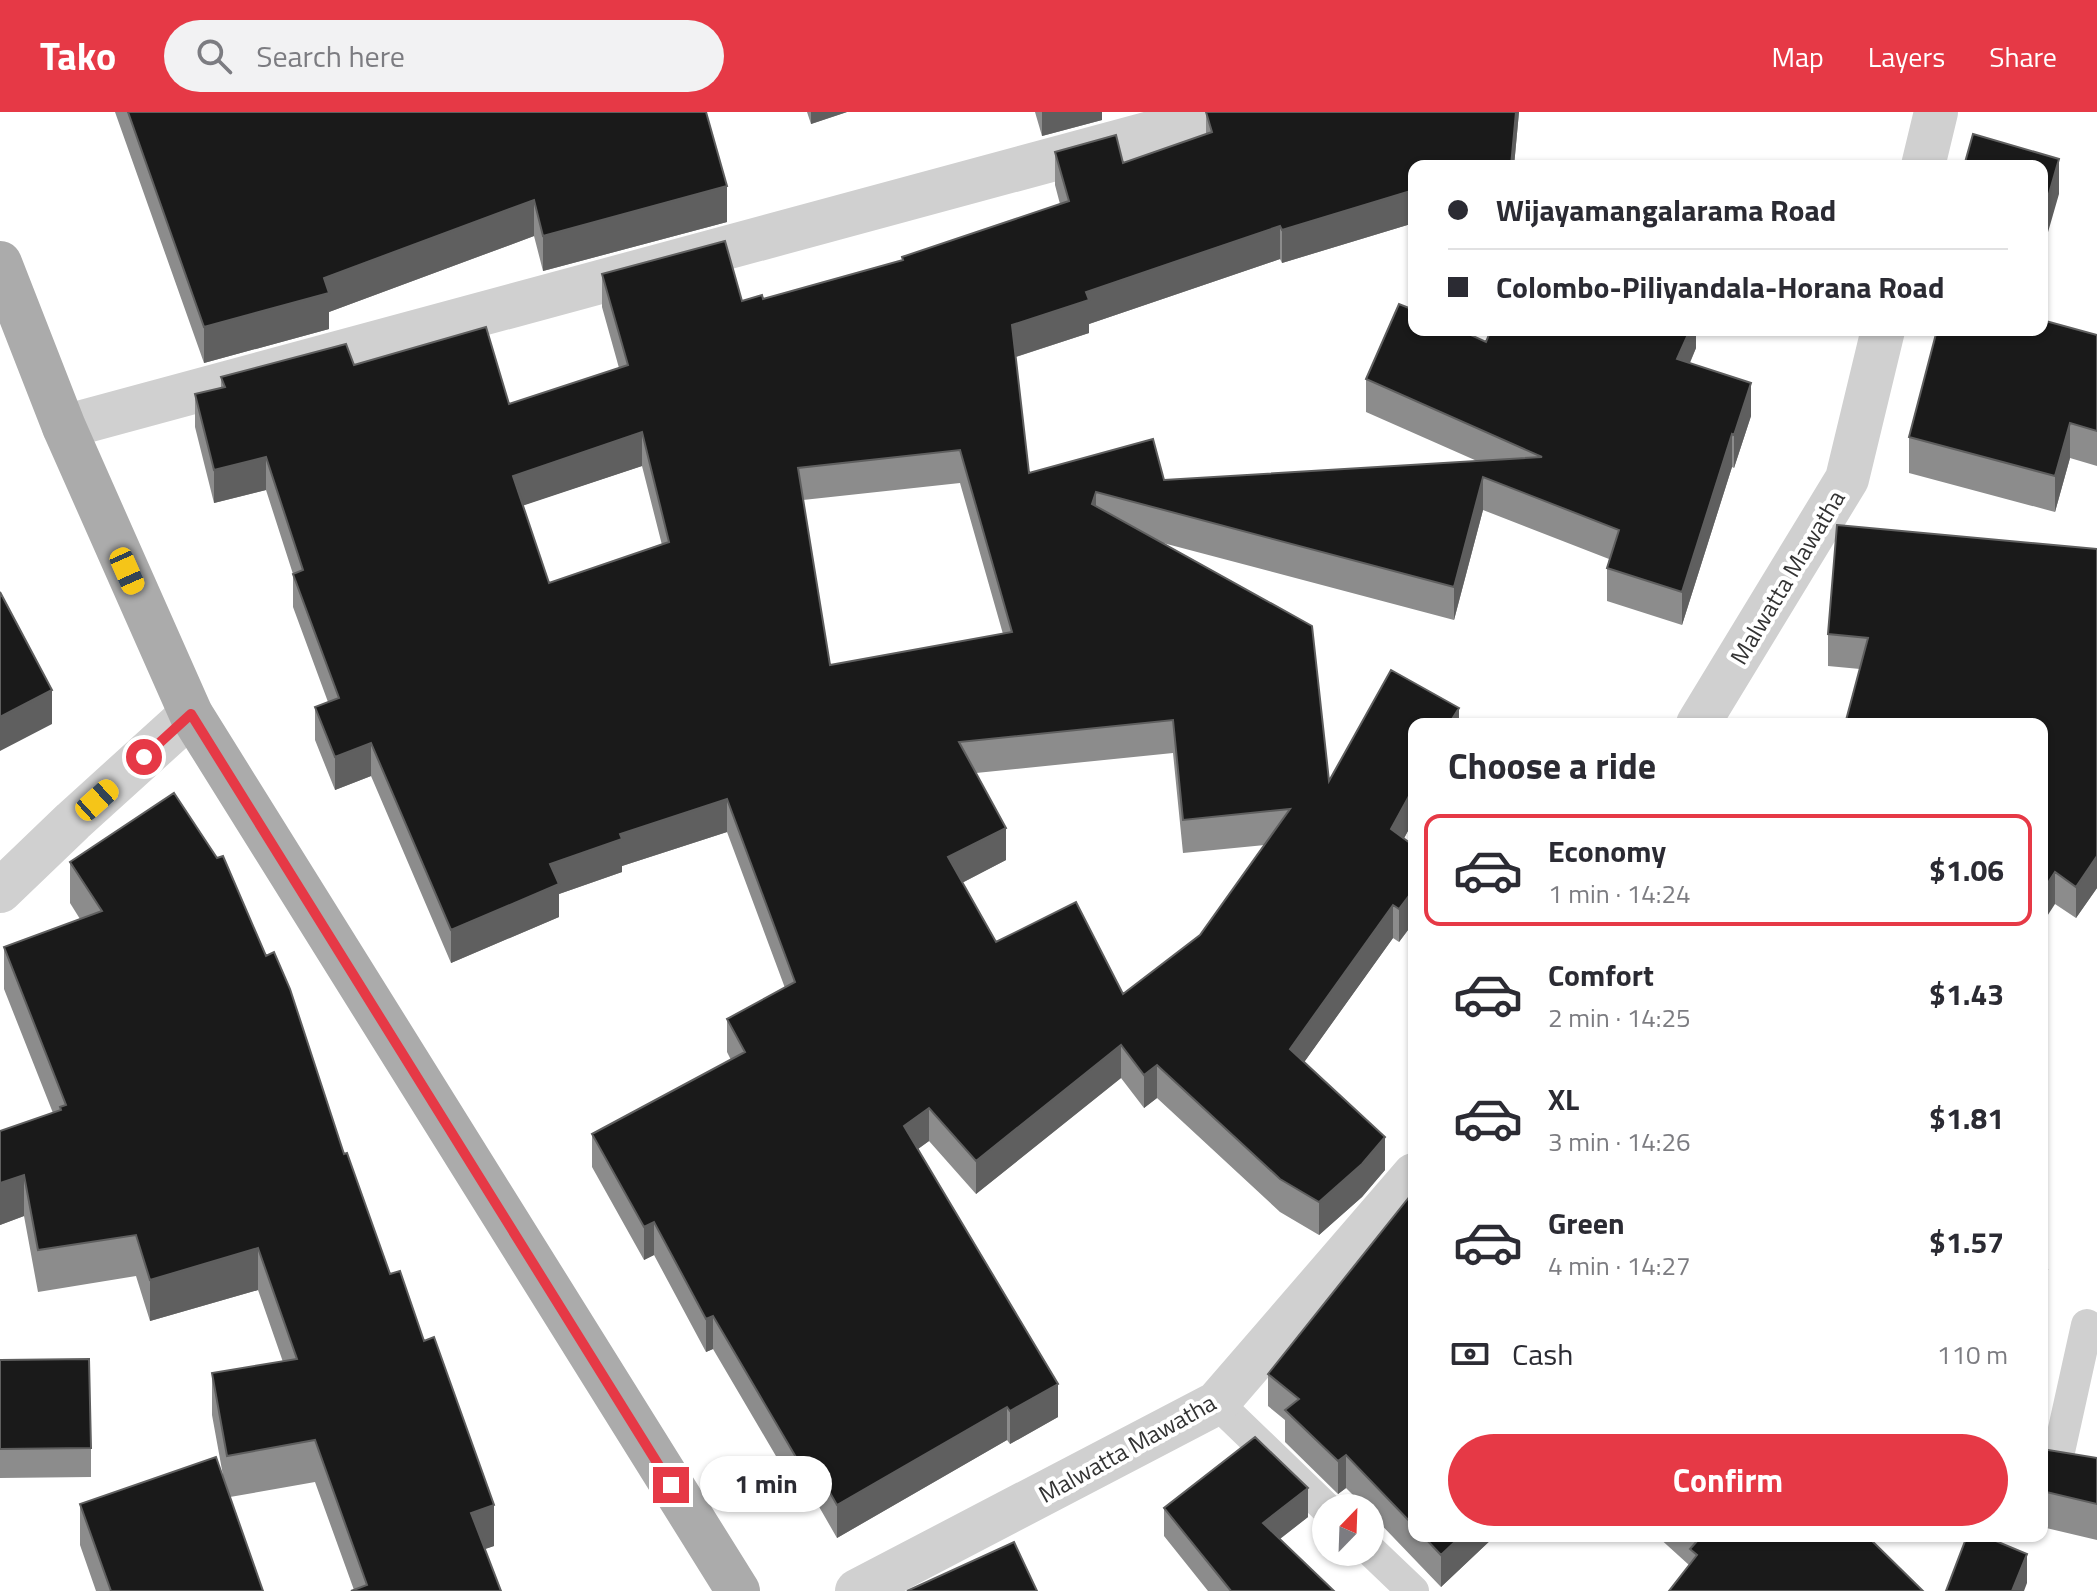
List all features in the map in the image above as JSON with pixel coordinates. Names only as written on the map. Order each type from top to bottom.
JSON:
[{"type":"main road","points":[[0,263],[64,427],[191,714],[738,1591]]},
{"type":"street","points":[[64,427],[1228,112]]},
{"type":"street","points":[[1924,160],[1936,112]]},
{"type":"street","name":"Malwatta Mawatha","points":[[1702,718],[1847,479],[1882,336]]},
{"type":"street","points":[[0,891],[191,714]]},
{"type":"street","name":"Malwatta Mawatha","points":[[857,1591],[1217,1403],[1408,1182]]},
{"type":"lane","points":[[2048,1462],[2058,1456],[2087,1325]]},
{"type":"lane","points":[[1217,1403],[1312,1495]]},
{"type":"lane","points":[[1384,1563],[1413,1591]]},
{"type":"building","points":[[128,112],[706,112],[727,186],[543,236],[534,200],[324,278],[329,293],[204,327]]},
{"type":"building","points":[[1206,112],[1516,112],[1512,160],[1408,160],[1408,192],[1282,230],[1280,226],[1086,292],[1089,300],[1012,325],[1029,473],[1153,439],[1164,480],[1542,457],[1366,379],[1399,304],[1408,308],[1408,336],[1473,336],[1486,342],[1488,336],[1687,336],[1677,359],[1751,383],[1682,592],[1607,568],[1619,530],[1483,477],[1454,587],[1096,492],[1092,504],[1312,626],[1329,781],[1391,670],[1459,708],[1453,718],[1408,718],[1408,798],[1391,829],[1408,842],[1408,897],[1399,909],[1393,905],[1290,1049],[1385,1137],[1362,1164],[1319,1202],[1280,1179],[1157,1065],[1144,1075],[1121,1045],[976,1161],[929,1108],[904,1126],[1058,1384],[1010,1411],[1007,1407],[837,1505],[810,1458],[800,1464],[713,1316],[706,1319],[654,1222],[644,1227],[592,1134],[745,1052],[727,1019],[795,982],[727,799],[620,834],[622,839],[550,864],[559,884],[451,930],[371,743],[335,757],[315,707],[339,698],[293,574],[303,570],[266,457],[214,470],[195,394],[225,387],[221,377],[346,344],[354,365],[486,327],[509,404],[628,365],[602,274],[725,241],[742,301],[762,295],[763,299],[903,260],[902,257],[1069,201],[1055,152],[1116,135],[1123,163],[1212,132]],"holes":[[[642,432],[669,542],[549,583],[513,476]],[[960,450],[1012,632],[830,665],[798,468]],[[1173,720],[1183,820],[1290,809],[1200,935],[1123,994],[1076,902],[996,942],[948,857],[1006,828],[959,742]]]},
{"type":"building","points":[[1973,134],[2059,159],[2048,197],[2048,160],[1966,160]]},
{"type":"building","points":[[2048,322],[2097,335],[2097,431],[2070,423],[2055,476],[1909,437],[1935,336],[2048,336]]},
{"type":"building","points":[[1837,525],[2097,549],[2097,856],[2076,887],[2055,872],[2048,883],[2048,718],[1847,718],[1868,638],[1828,634]]},
{"type":"building","points":[[0,592],[52,690],[0,717]]},
{"type":"building","points":[[174,793],[217,858],[223,856],[266,956],[274,952],[290,989],[344,1154],[347,1153],[390,1274],[400,1271],[424,1341],[434,1337],[494,1505],[471,1513],[501,1591],[351,1591],[367,1585],[315,1440],[227,1456],[212,1373],[297,1359],[258,1248],[150,1280],[136,1235],[38,1250],[24,1175],[0,1183],[0,1131],[61,1110],[60,1107],[66,1105],[4,947],[102,911],[70,862]]},
{"type":"building","points":[[1408,1199],[1408,1520],[1346,1455],[1338,1461],[1285,1410],[1299,1399],[1268,1374]]},
{"type":"building","points":[[89,1359],[91,1448],[0,1449],[0,1360]]},
{"type":"building","points":[[1255,1437],[1308,1488],[1263,1523],[1334,1591],[1231,1591],[1164,1508]]},
{"type":"building","points":[[2048,1450],[2097,1458],[2097,1504],[2048,1492]]},
{"type":"building","points":[[216,1457],[263,1591],[111,1591],[80,1504]]},
{"type":"building","points":[[1014,1542],[1037,1591],[907,1591]]},
{"type":"building","points":[[1429,1542],[1455,1542],[1441,1555]]},
{"type":"building","points":[[1696,1542],[1873,1542],[1923,1591],[1669,1591],[1697,1555],[1690,1549]]},
{"type":"building","points":[[1965,1542],[1998,1542],[2027,1554],[2012,1591],[1946,1591]]},
{"type":"route","points":[[144,757],[191,714],[671,1485]]}]
